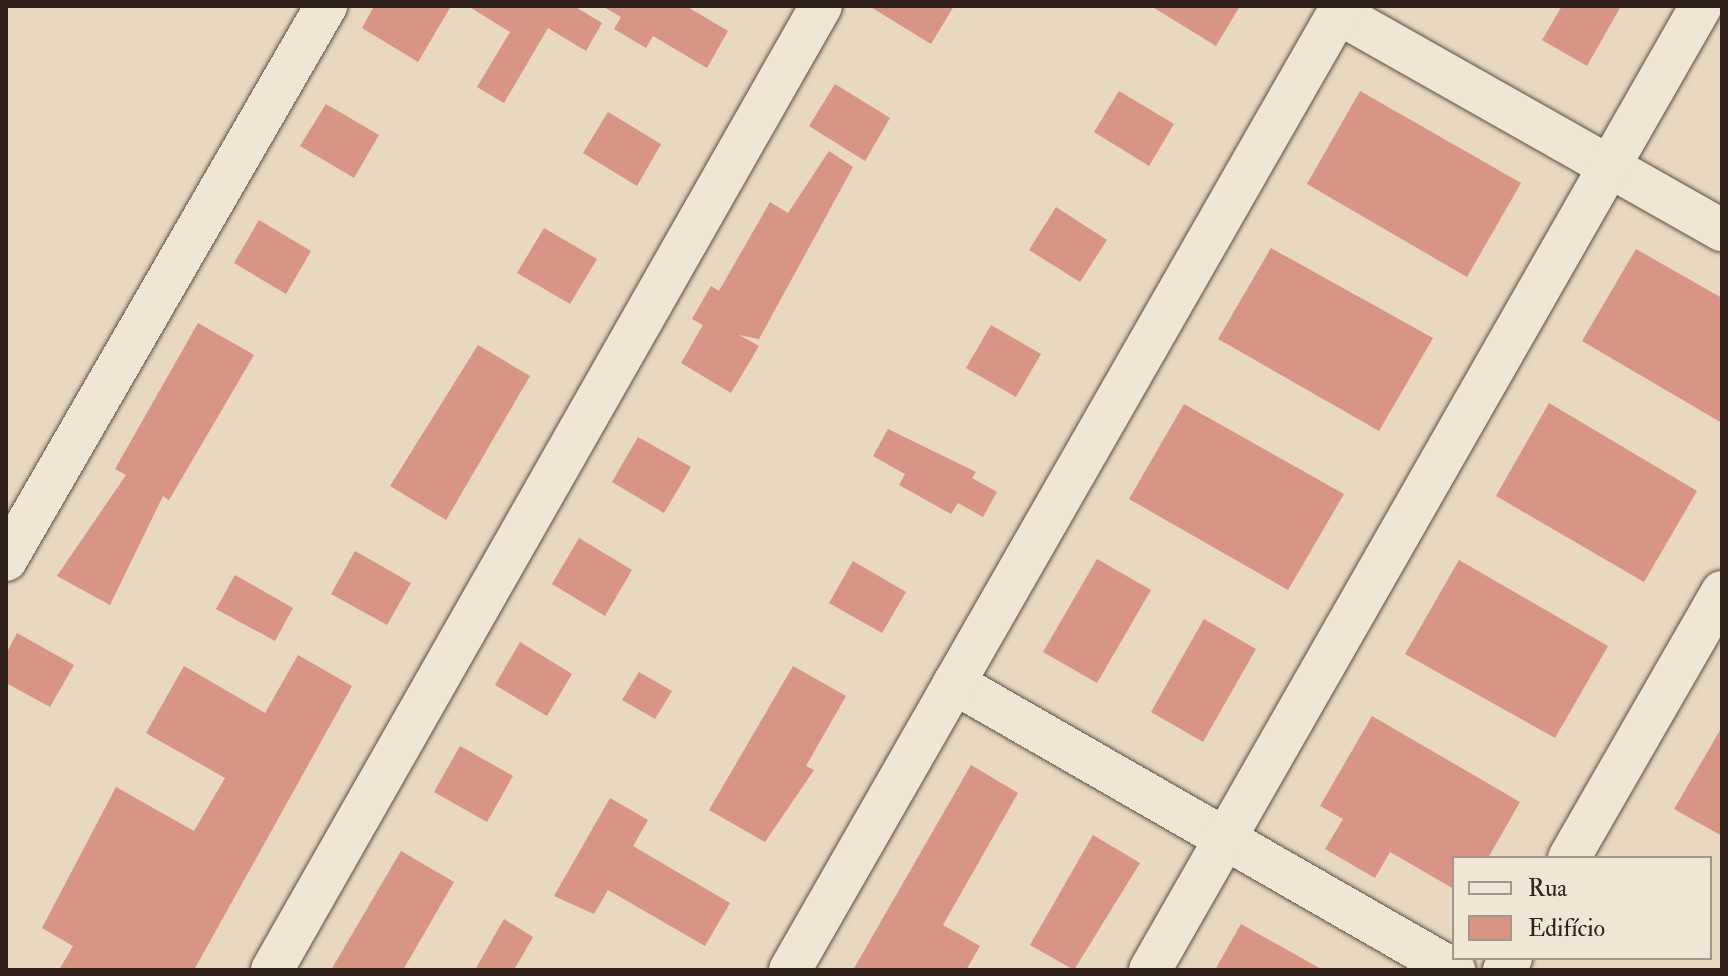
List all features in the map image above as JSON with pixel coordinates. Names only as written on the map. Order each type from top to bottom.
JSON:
[{"type":"street","points":[[6,560],[326,6]]},
{"type":"street","points":[[272,970],[821,6]]},
{"type":"street","points":[[1150,970],[1701,6]]},
{"type":"street","points":[[790,970],[1340,10],[1722,230]]},
{"type":"street","points":[[1570,856],[1722,592]]},
{"type":"street","points":[[954,683],[1454,970]]},
{"type":"building","points":[[374,6],[451,6],[418,62],[362,28]]},
{"type":"building","points":[[468,6],[574,6],[602,23],[586,51],[548,28],[504,103],[477,87],[510,32]]},
{"type":"building","points":[[602,6],[686,6],[728,31],[707,68],[653,36],[646,48],[614,29],[621,17]]},
{"type":"building","points":[[869,6],[954,6],[931,44]]},
{"type":"building","points":[[1151,6],[1240,6],[1216,46]]},
{"type":"building","points":[[1562,6],[1621,6],[1587,66],[1542,40]]},
{"type":"building","points":[[835,84],[890,118],[865,161],[809,126]]},
{"type":"building","points":[[1119,91],[1174,124],[1149,166],[1094,132]]},
{"type":"building","points":[[1360,91],[1521,183],[1467,277],[1307,184]]},
{"type":"building","points":[[326,104],[379,135],[354,178],[300,146]]},
{"type":"building","points":[[608,112],[661,144],[637,186],[583,153]]},
{"type":"building","points":[[829,151],[853,167],[759,339],[739,335],[759,346],[731,393],[681,363],[703,325],[692,319],[711,286],[719,291],[770,202],[788,213]]},
{"type":"building","points":[[1056,207],[1107,240],[1080,282],[1029,250]]},
{"type":"building","points":[[259,220],[311,251],[286,294],[234,263]]},
{"type":"building","points":[[544,228],[597,259],[570,304],[517,273]]},
{"type":"building","points":[[1271,248],[1433,338],[1379,431],[1218,339]]},
{"type":"building","points":[[1636,249],[1722,298],[1722,423],[1582,341]]},
{"type":"building","points":[[198,323],[254,355],[169,500],[163,496],[110,605],[57,576],[126,475],[115,469]]},
{"type":"building","points":[[991,325],[1041,354],[1016,397],[966,368]]},
{"type":"building","points":[[478,345],[530,376],[446,520],[390,486]]},
{"type":"building","points":[[1549,403],[1697,491],[1644,582],[1496,496]]},
{"type":"building","points":[[1184,404],[1344,494],[1288,590],[1129,499]]},
{"type":"building","points":[[888,429],[976,472],[972,478],[997,492],[983,517],[958,503],[951,514],[899,485],[905,474],[873,456]]},
{"type":"building","points":[[638,437],[691,467],[664,513],[612,482]]},
{"type":"building","points":[[579,538],[632,570],[605,616],[552,584]]},
{"type":"building","points":[[355,551],[411,583],[387,625],[331,594]]},
{"type":"building","points":[[1097,559],[1151,590],[1097,683],[1043,652]]},
{"type":"building","points":[[1459,560],[1608,646],[1555,738],[1405,654]]},
{"type":"building","points":[[853,561],[906,592],[882,633],[829,603]]},
{"type":"building","points":[[235,575],[293,608],[275,641],[216,609]]},
{"type":"building","points":[[1204,619],[1256,649],[1203,742],[1151,712]]},
{"type":"building","points":[[17,633],[74,665],[50,707],[6,683],[6,654]]},
{"type":"building","points":[[520,642],[572,674],[547,716],[495,685]]},
{"type":"building","points":[[298,655],[352,686],[194,970],[59,970],[73,946],[42,928],[116,787],[194,831],[225,778],[146,733],[184,666],[265,713]]},
{"type":"building","points":[[793,666],[846,696],[806,766],[814,770],[765,842],[709,810]]},
{"type":"building","points":[[639,672],[672,691],[655,719],[622,700]]},
{"type":"building","points":[[1372,716],[1520,802],[1489,856],[1452,856],[1452,888],[1390,852],[1375,878],[1325,849],[1343,819],[1320,806]]},
{"type":"building","points":[[1722,727],[1722,836],[1674,809]]},
{"type":"building","points":[[460,746],[513,776],[487,822],[434,792]]},
{"type":"building","points":[[971,765],[1018,793],[943,925],[980,946],[966,970],[853,970]]},
{"type":"building","points":[[610,798],[648,820],[633,846],[730,903],[705,946],[608,890],[594,914],[554,896]]},
{"type":"building","points":[[1093,835],[1140,863],[1074,970],[1030,945]]},
{"type":"building","points":[[401,851],[454,882],[403,970],[331,970]]},
{"type":"building","points":[[504,919],[533,937],[514,970],[475,970]]},
{"type":"building","points":[[1241,924],[1323,970],[1215,970]]}]
